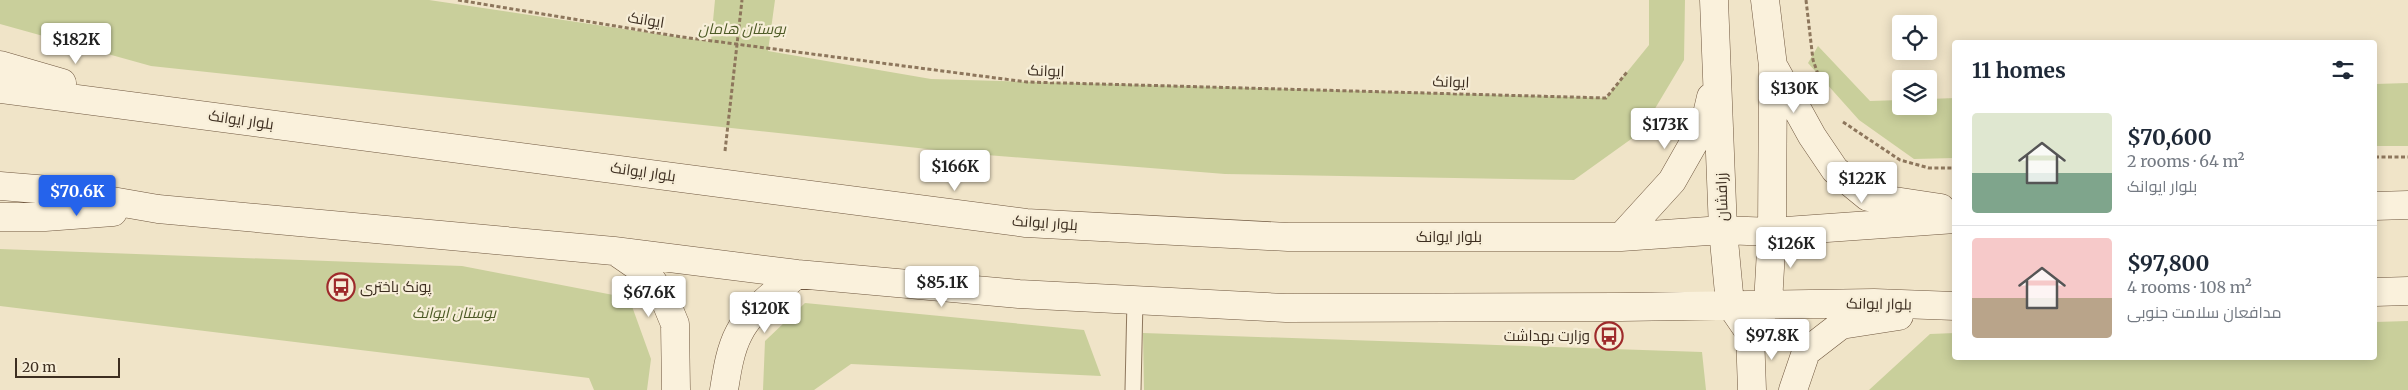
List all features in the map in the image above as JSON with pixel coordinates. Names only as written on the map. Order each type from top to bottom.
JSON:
[{"type":"main road","name":"زرافشان","points":[[1714,0],[1723,230],[1730,304]]},
{"type":"main road","points":[[1750,333],[1768,304],[1772,232],[1773,66],[1766,0]]},
{"type":"main road","points":[[0,65],[140,106]]},
{"type":"main road","points":[[1773,66],[1812,136],[1835,170],[1868,197],[1952,211]]},
{"type":"main road","points":[[1620,236],[1672,181],[1701,131],[1705,123],[1717,67]]},
{"type":"main road","points":[[0,89],[140,106]]},
{"type":"main road","name":"بلوار ایوانک","points":[[140,106],[1026,223],[1288,237],[1620,236],[1723,230],[1772,232],[1952,219]]},
{"type":"main road","points":[[0,186],[49,190],[158,208]]},
{"type":"main road","points":[[2377,206],[2408,205]]},
{"type":"main road","points":[[0,217],[45,217],[158,208]]},
{"type":"main road","name":"بلوار ایوانک","points":[[158,208],[614,251],[798,274],[1019,294],[1286,308],[1622,307],[1874,302],[1952,307]]},
{"type":"main road","points":[[614,251],[647,273],[665,300],[675,324],[676,390]]},
{"type":"main road","points":[[724,390],[727,369],[739,332],[761,306],[798,274]]},
{"type":"main road","points":[[2377,292],[2408,291]]},
{"type":"main road","points":[[1730,304],[1750,333],[1752,390]]},
{"type":"main road","points":[[1793,390],[1806,352],[1841,325],[1952,307]]},
{"type":"lane","points":[[1133,390],[1135,300]]},
{"type":"path","name":"ایوانک","points":[[458,0],[682,37],[1027,82],[1606,98],[1627,72]]},
{"type":"path","points":[[725,151],[742,0]]},
{"type":"path","points":[[1806,0],[1813,60],[1822,86]]},
{"type":"path","points":[[1841,121],[1900,160],[1928,168],[1952,168]]},
{"type":"path","points":[[2377,158],[2408,157]]},
{"type":"green space","name":"بوستان هامان","points":[[0,0],[429,0],[711,42],[715,0],[775,0],[768,51],[931,79],[1606,98],[1649,45],[1649,0],[1685,0],[1684,60],[1641,132],[1574,180],[1225,174],[974,154],[151,66],[0,24]]},
{"type":"green space","points":[[1818,46],[1870,101],[1892,100],[1892,115],[1937,115],[1937,99],[1952,98],[1952,158],[1914,159],[1859,120],[1808,63]]},
{"type":"green space","points":[[2408,83],[2408,146],[2377,146],[2377,84]]},
{"type":"green space","name":"بوستان ایوانک","points":[[0,249],[462,266],[629,298],[651,359],[647,390],[594,390],[589,378],[0,306]]},
{"type":"green space","points":[[805,303],[1084,330],[1101,376],[851,364],[814,390],[763,390],[765,341]]},
{"type":"green space","points":[[2408,321],[2408,390],[1869,390],[1930,334],[1952,333],[1952,360],[2377,360],[2377,322]]},
{"type":"green space","points":[[1143,333],[1702,352],[1706,390],[1144,390]]},
{"type":"place","name":"پونک باختری","points":[[341,287]]},
{"type":"place","name":"وزارت بهداشت","points":[[1609,336]]}]
